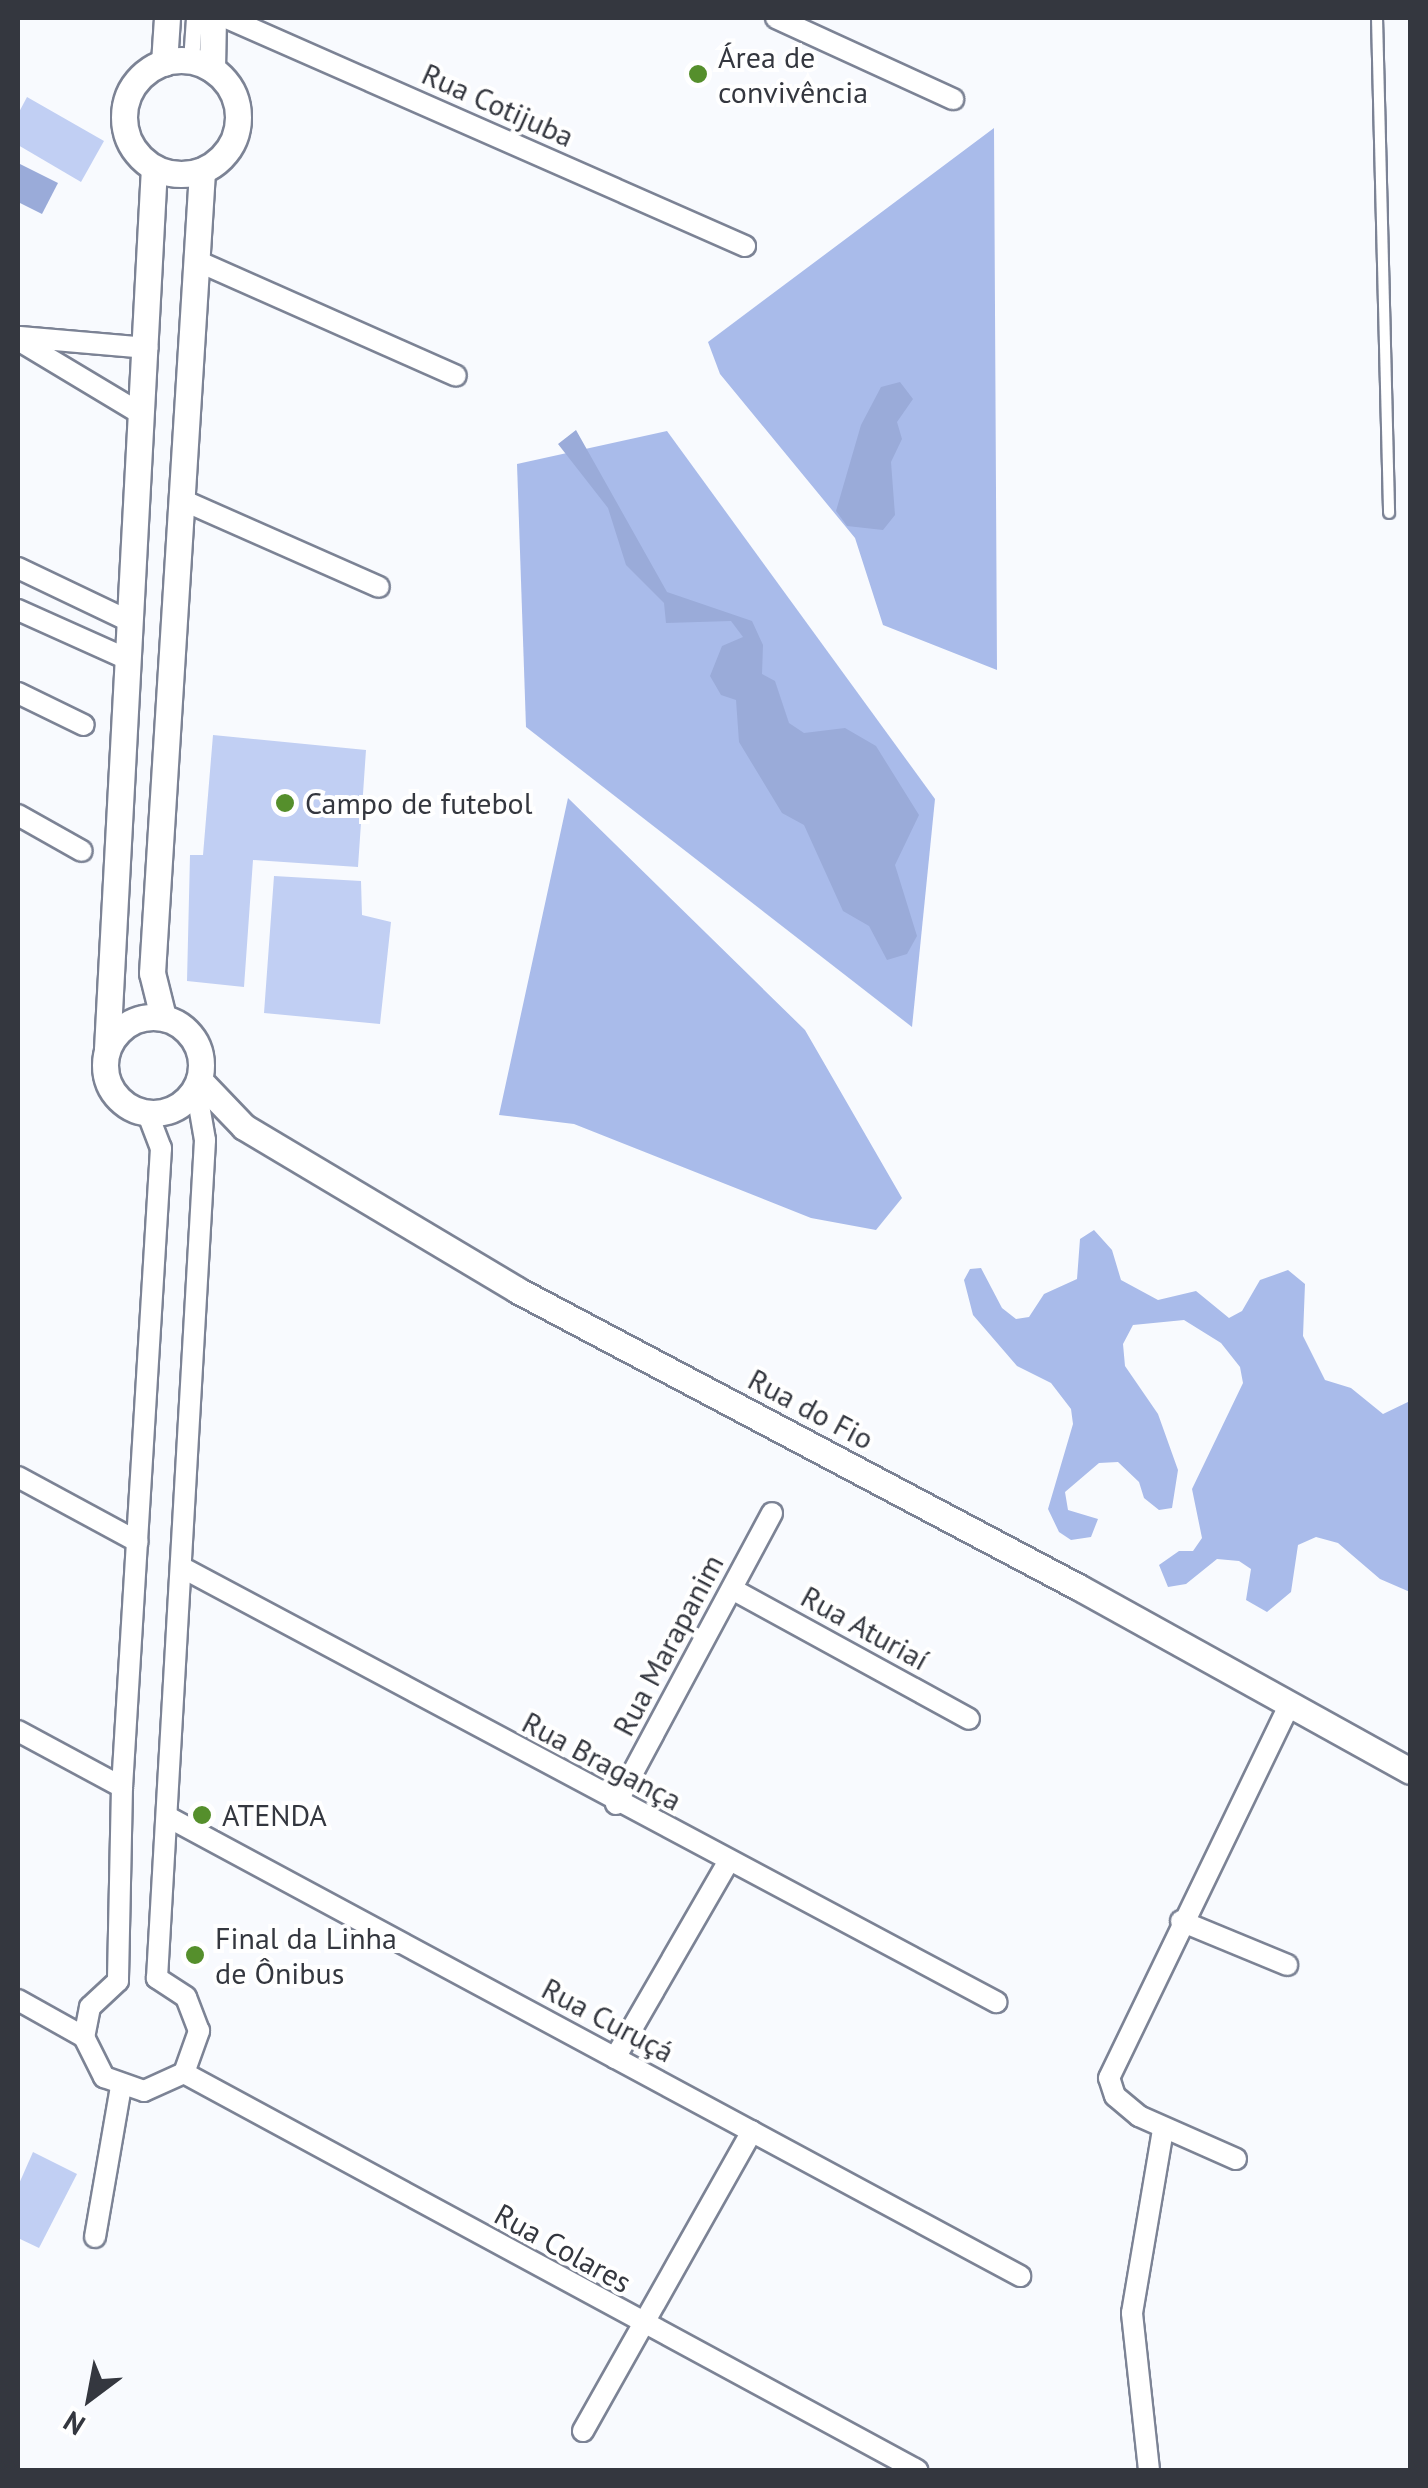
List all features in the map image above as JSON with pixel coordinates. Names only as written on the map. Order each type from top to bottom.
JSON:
[{"type":"street","points":[[164,63],[167,18]]},
{"type":"street","points":[[154,168],[202,171],[218,162],[237,132],[235,97],[202,65],[194,18]]},
{"type":"street","points":[[202,65],[214,18]]},
{"type":"street","name":"Rua Cotijuba","points":[[227,18],[745,246]]},
{"type":"street","points":[[776,18],[954,99]]},
{"type":"street","points":[[107,1048],[135,1019],[163,1017],[195,1040],[206,1140],[156,1978],[186,1996],[196,2015],[197,2050],[184,2073],[161,2088],[121,2087],[92,2064],[84,2037],[90,2007],[118,1981],[122,1787],[162,1148],[147,1112],[112,1090],[107,1048],[148,348],[154,168],[129,140],[126,103],[134,85],[164,63],[202,65]]},
{"type":"street","points":[[163,1017],[152,973],[202,171]]},
{"type":"street","points":[[198,262],[456,376]]},
{"type":"street","points":[[18,339],[148,348]]},
{"type":"street","points":[[18,339],[143,415]]},
{"type":"street","points":[[182,500],[378,587]]},
{"type":"street","points":[[18,571],[130,621]]},
{"type":"street","points":[[18,610],[127,659]]},
{"type":"street","points":[[18,693],[84,725]]},
{"type":"street","points":[[18,815],[82,851]]},
{"type":"street","points":[[147,1112],[175,1108],[198,1084]]},
{"type":"street","name":"Rua do Fio","points":[[198,1084],[244,1127],[517,1290],[1410,1771]]},
{"type":"street","points":[[18,1477],[138,1542]]},
{"type":"street","name":"Rua Marapanim","points":[[616,1804],[772,1514]]},
{"type":"street","name":"Rua Bragança","points":[[183,1568],[616,1804],[996,2002]]},
{"type":"street","name":"Rua Aturiaí","points":[[732,1589],[969,1719]]},
{"type":"street","points":[[1236,2159],[1162,2129],[1120,2101],[1108,2078],[1181,1921],[1290,1704]]},
{"type":"street","points":[[18,1731],[122,1787]]},
{"type":"street","name":"Rua Curuçá","points":[[168,1817],[1020,2276]]},
{"type":"street","points":[[615,2058],[728,1862]]},
{"type":"street","points":[[1181,1921],[1287,1965]]},
{"type":"street","points":[[18,2000],[84,2037]]},
{"type":"street","name":"Rua Colares","points":[[184,2073],[642,2326],[917,2470]]},
{"type":"street","points":[[94,2238],[121,2087]]},
{"type":"street","points":[[1149,2470],[1132,2312],[1162,2129]]},
{"type":"street","points":[[583,2431],[752,2132]]},
{"type":"lane","points":[[1376,18],[1389,512]]},
{"type":"shaded area","points":[[27,97],[104,141],[81,182],[18,145],[18,114]]},
{"type":"shaded area","points":[[994,128],[997,670],[883,625],[855,538],[720,374],[708,342]]},
{"type":"shaded area","points":[[18,163],[58,183],[42,214],[18,202]]},
{"type":"shaded area","points":[[900,382],[913,399],[897,422],[902,439],[891,462],[895,515],[883,530],[847,526],[836,511],[861,425],[881,387]]},
{"type":"shaded area","points":[[576,430],[667,592],[752,621],[763,645],[762,674],[775,681],[789,723],[804,733],[845,728],[876,746],[919,815],[895,865],[917,936],[907,954],[887,960],[869,926],[843,911],[804,825],[782,813],[739,742],[736,700],[721,695],[710,676],[722,646],[743,637],[731,621],[666,623],[664,603],[626,565],[608,508],[558,444]]},
{"type":"shaded area","points":[[667,431],[935,799],[912,1027],[526,727],[517,464]]},
{"type":"shaded area","name":"Campo de futebol","points":[[213,735],[366,750],[358,867],[253,860],[244,987],[187,981],[190,855],[203,855]]},
{"type":"shaded area","points":[[568,798],[805,1030],[902,1198],[876,1230],[811,1218],[574,1124],[499,1115]]},
{"type":"shaded area","points":[[274,876],[361,881],[362,915],[391,922],[380,1024],[264,1013]]},
{"type":"shaded area","points":[[1094,1230],[1112,1250],[1121,1280],[1158,1300],[1196,1291],[1229,1318],[1242,1311],[1260,1280],[1288,1270],[1305,1284],[1303,1336],[1325,1380],[1351,1388],[1383,1414],[1410,1401],[1410,1592],[1380,1579],[1338,1543],[1316,1537],[1298,1545],[1291,1592],[1267,1612],[1246,1600],[1251,1569],[1239,1561],[1217,1559],[1186,1584],[1168,1587],[1159,1565],[1179,1551],[1193,1551],[1202,1538],[1192,1489],[1243,1383],[1240,1367],[1221,1343],[1184,1320],[1133,1325],[1123,1344],[1125,1366],[1158,1414],[1178,1470],[1172,1508],[1159,1510],[1144,1498],[1139,1482],[1118,1462],[1099,1463],[1065,1492],[1068,1510],[1098,1519],[1091,1537],[1071,1540],[1059,1532],[1048,1509],[1073,1424],[1071,1409],[1051,1383],[1017,1366],[973,1315],[964,1280],[970,1269],[981,1268],[1002,1308],[1016,1319],[1029,1317],[1044,1294],[1077,1279],[1080,1239]]},
{"type":"shaded area","points":[[33,2152],[77,2174],[39,2248],[18,2238],[18,2186]]},
{"type":"place","name":"Área de convivência","points":[[698,74]]},
{"type":"place","name":"Campo de futebol","points":[[285,803]]},
{"type":"place","name":"ATENDA","points":[[202,1815]]},
{"type":"place","name":"Final da Linha de Ônibus","points":[[195,1955]]}]
